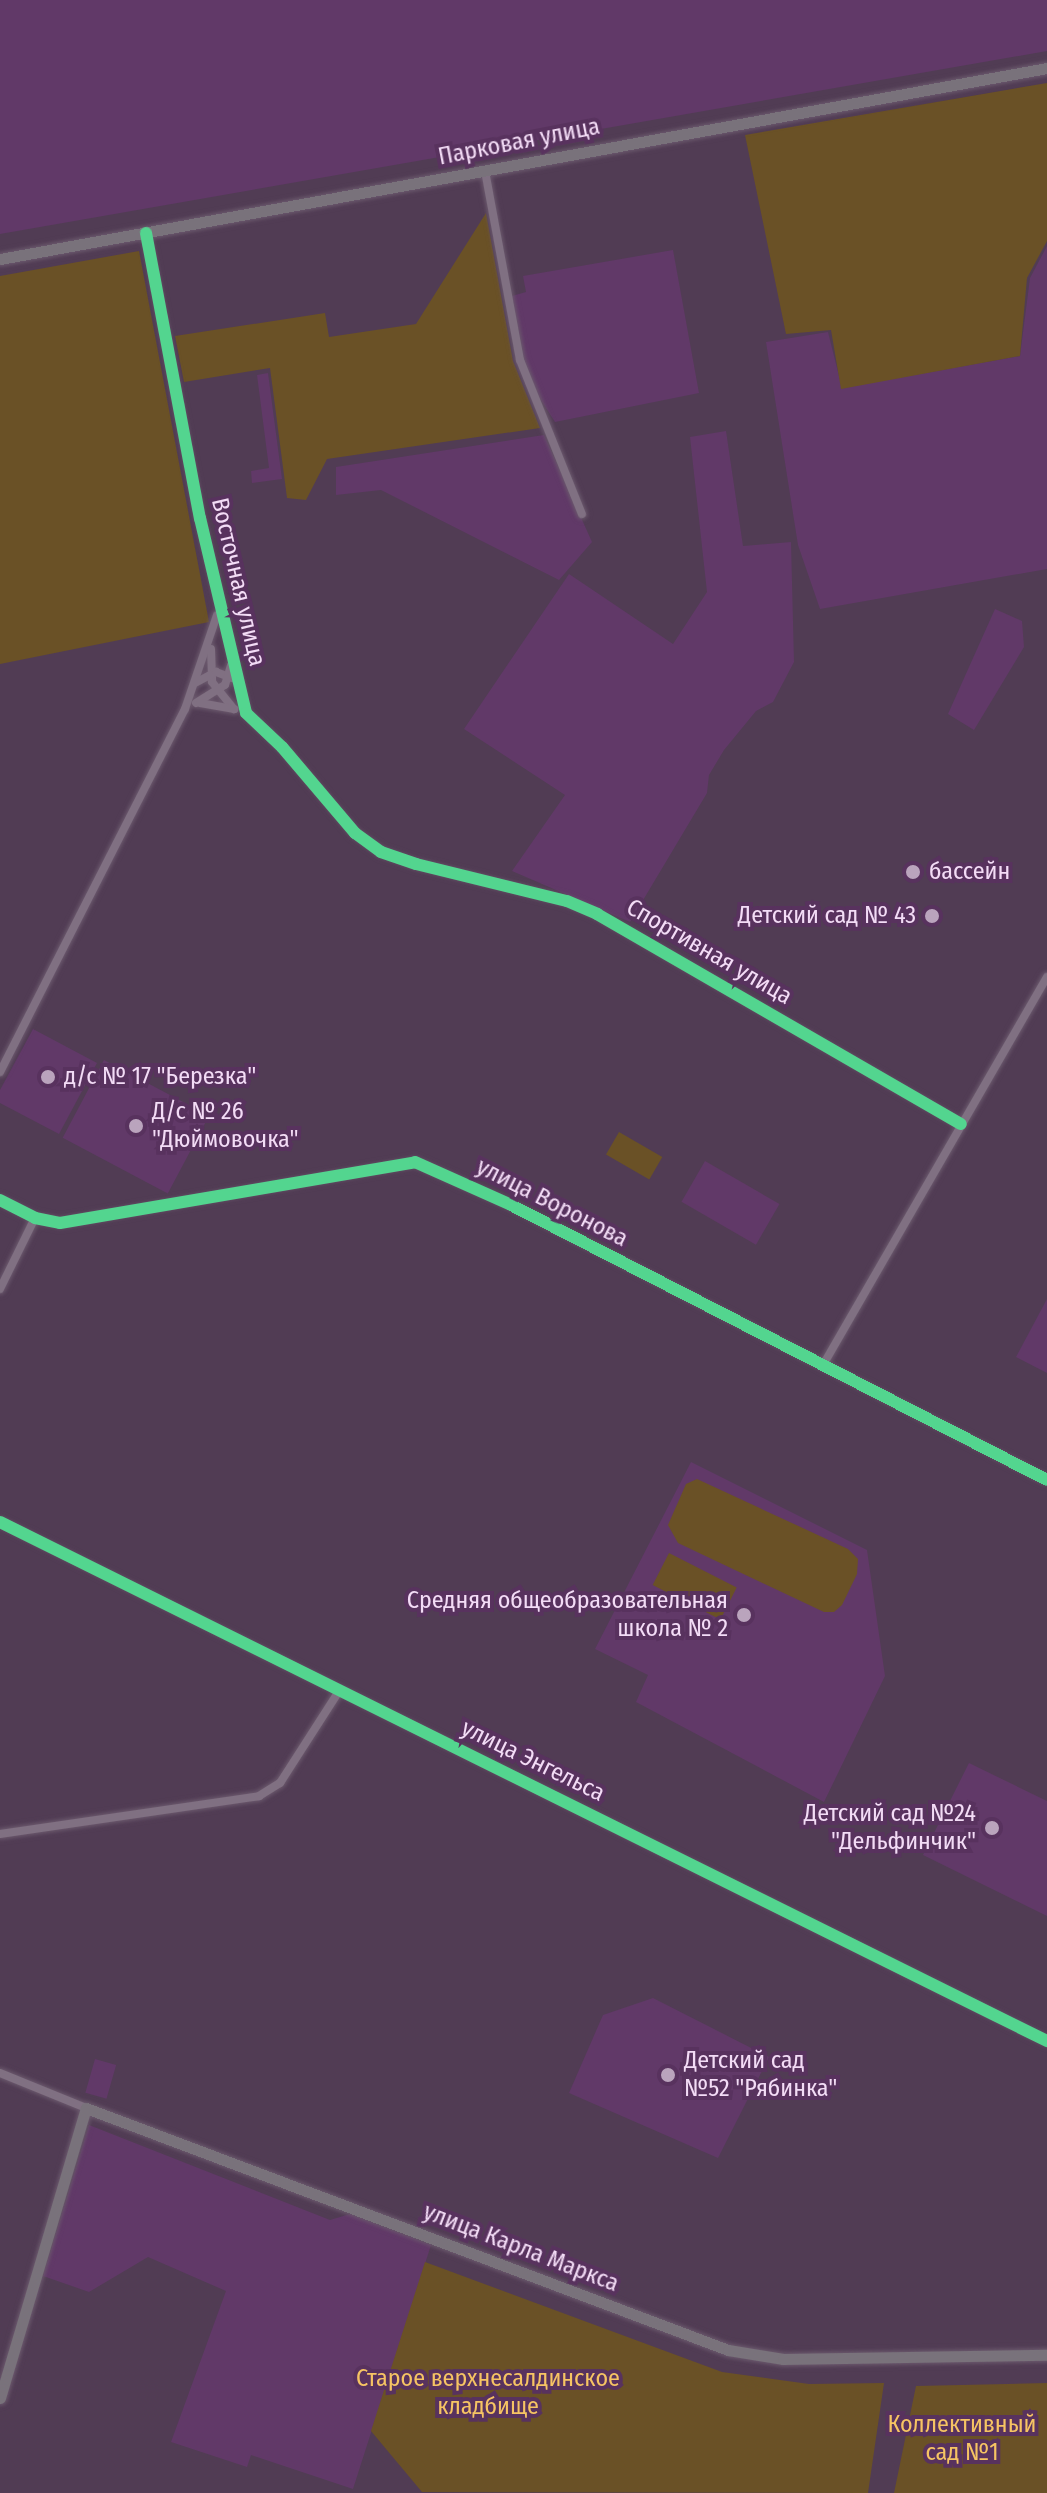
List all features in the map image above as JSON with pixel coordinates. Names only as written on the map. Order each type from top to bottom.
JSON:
[{"type":"main road","name":"Парковая улица","points":[[0,259],[1047,68]]},
{"type":"main road","name":"улица Карла Маркса","points":[[86,2108],[728,2350],[783,2359],[1047,2355]]},
{"type":"main road","points":[[0,2398],[86,2108]]},
{"type":"street","points":[[485,171],[520,360],[582,514]]},
{"type":"street","name":"Восточная улица","points":[[146,233],[218,603],[246,713]]},
{"type":"street","points":[[218,603],[210,673],[218,692],[234,709]]},
{"type":"street","points":[[0,1072],[185,709],[213,636]]},
{"type":"street","points":[[185,709],[218,692],[229,676],[228,647]]},
{"type":"street","points":[[191,689],[210,673],[229,676],[238,684]]},
{"type":"street","points":[[196,703],[246,713]]},
{"type":"street","name":"Спортивная улица","points":[[246,713],[282,747],[355,833],[381,852],[416,864],[567,901],[597,914],[961,1124]]},
{"type":"street","points":[[823,1365],[1047,977]]},
{"type":"street","name":"улица Воронова","points":[[0,1200],[35,1218],[60,1223],[415,1162],[1047,1480]]},
{"type":"street","points":[[0,1289],[35,1218]]},
{"type":"street","name":"улица Энгельса","points":[[0,1522],[1047,2041]]},
{"type":"street","points":[[0,1834],[259,1796],[280,1783],[339,1691]]},
{"type":"street","name":"улица Карла Маркса","points":[[0,2073],[86,2108]]},
{"type":"shaded area","points":[[0,0],[1047,0],[1047,51],[0,234]]},
{"type":"shaded area","points":[[1047,246],[1047,569],[820,609],[798,545],[766,342],[828,332],[842,388],[1020,356],[1030,278]]},
{"type":"shaded area","points":[[673,250],[699,393],[555,422],[528,380],[512,296],[526,292],[523,276]]},
{"type":"shaded area","points":[[268,373],[282,479],[252,483],[251,471],[269,468],[257,375]]},
{"type":"shaded area","points":[[726,431],[743,546],[791,542],[794,662],[773,702],[756,711],[724,750],[709,775],[707,793],[630,922],[512,871],[565,795],[464,729],[569,574],[673,644],[707,592],[690,437]]},
{"type":"shaded area","points":[[544,435],[592,542],[559,580],[381,490],[336,495],[336,467]]},
{"type":"shaded area","points":[[995,609],[1022,621],[1024,647],[974,730],[948,714]]},
{"type":"shaded area","name":"д/с № 17 \"Березка\"","points":[[33,1029],[97,1063],[59,1134],[0,1103],[0,1090]]},
{"type":"shaded area","name":"Д/с № 26 \"Дюймовочка\"","points":[[104,1060],[209,1116],[168,1194],[63,1138]]},
{"type":"shaded area","points":[[705,1161],[779,1204],[756,1245],[682,1202]]},
{"type":"shaded area","points":[[1047,1299],[1047,1373],[1016,1357]]},
{"type":"shaded area","name":"Средняя общеобразовательная школа № 2","points":[[691,1462],[867,1550],[885,1676],[824,1802],[636,1702],[648,1675],[595,1649]]},
{"type":"shaded area","name":"Детский сад №24 \"Дельфинчик\"","points":[[969,1763],[1047,1801],[1047,1916],[923,1855]]},
{"type":"shaded area","name":"Детский сад №52 \"Рябинка\"","points":[[653,1998],[769,2057],[718,2158],[569,2093],[603,2015]]},
{"type":"shaded area","points":[[95,2059],[116,2065],[107,2099],[85,2093]]},
{"type":"shaded area","points":[[89,2125],[330,2220],[350,2214],[431,2245],[353,2489],[251,2455],[247,2467],[171,2442],[226,2291],[148,2257],[89,2292],[43,2276]]},
{"type":"green space","points":[[1047,83],[1047,241],[1027,278],[1020,356],[841,389],[831,330],[786,334],[745,135]]},
{"type":"green space","points":[[486,213],[513,361],[540,428],[327,459],[306,500],[287,498],[270,368],[184,382],[175,336],[325,313],[329,337],[416,324]]},
{"type":"green space","points":[[139,251],[209,622],[0,664],[0,276]]},
{"type":"green space","points":[[619,1132],[662,1157],[649,1180],[606,1155]]},
{"type":"green space","points":[[697,1479],[848,1549],[858,1559],[857,1574],[842,1605],[834,1612],[824,1612],[678,1543],[668,1525],[686,1484]]},
{"type":"green space","points":[[669,1553],[737,1588],[720,1620],[653,1585]]},
{"type":"green space","name":"Старое верхнесалдинское кладбище","points":[[425,2262],[722,2372],[809,2384],[884,2383],[868,2493],[422,2492],[371,2431]]},
{"type":"green space","name":"Коллективный сад №1","points":[[1047,2383],[1047,2493],[894,2493],[916,2386]]},
{"type":"cycle path","points":[[146,233],[200,518],[246,713],[282,747],[355,833],[381,852],[416,864],[567,901],[597,914],[961,1124]]},
{"type":"cycle path","points":[[0,1200],[35,1218],[60,1223],[415,1162],[511,1205],[1047,1480]]},
{"type":"cycle path","points":[[0,1522],[1047,2041]]},
{"type":"place","name":"бассейн","points":[[913,872]]},
{"type":"place","name":"Детский сад № 43","points":[[932,916]]},
{"type":"place","name":"д/с № 17 \"Березка\"","points":[[48,1077]]},
{"type":"place","name":"Д/с № 26 \"Дюймовочка\"","points":[[136,1126]]},
{"type":"place","name":"Средняя общеобразовательная школа № 2","points":[[744,1615]]},
{"type":"place","name":"Детский сад №24 \"Дельфинчик\"","points":[[992,1828]]},
{"type":"place","name":"Детский сад №52 \"Рябинка\"","points":[[668,2075]]}]
